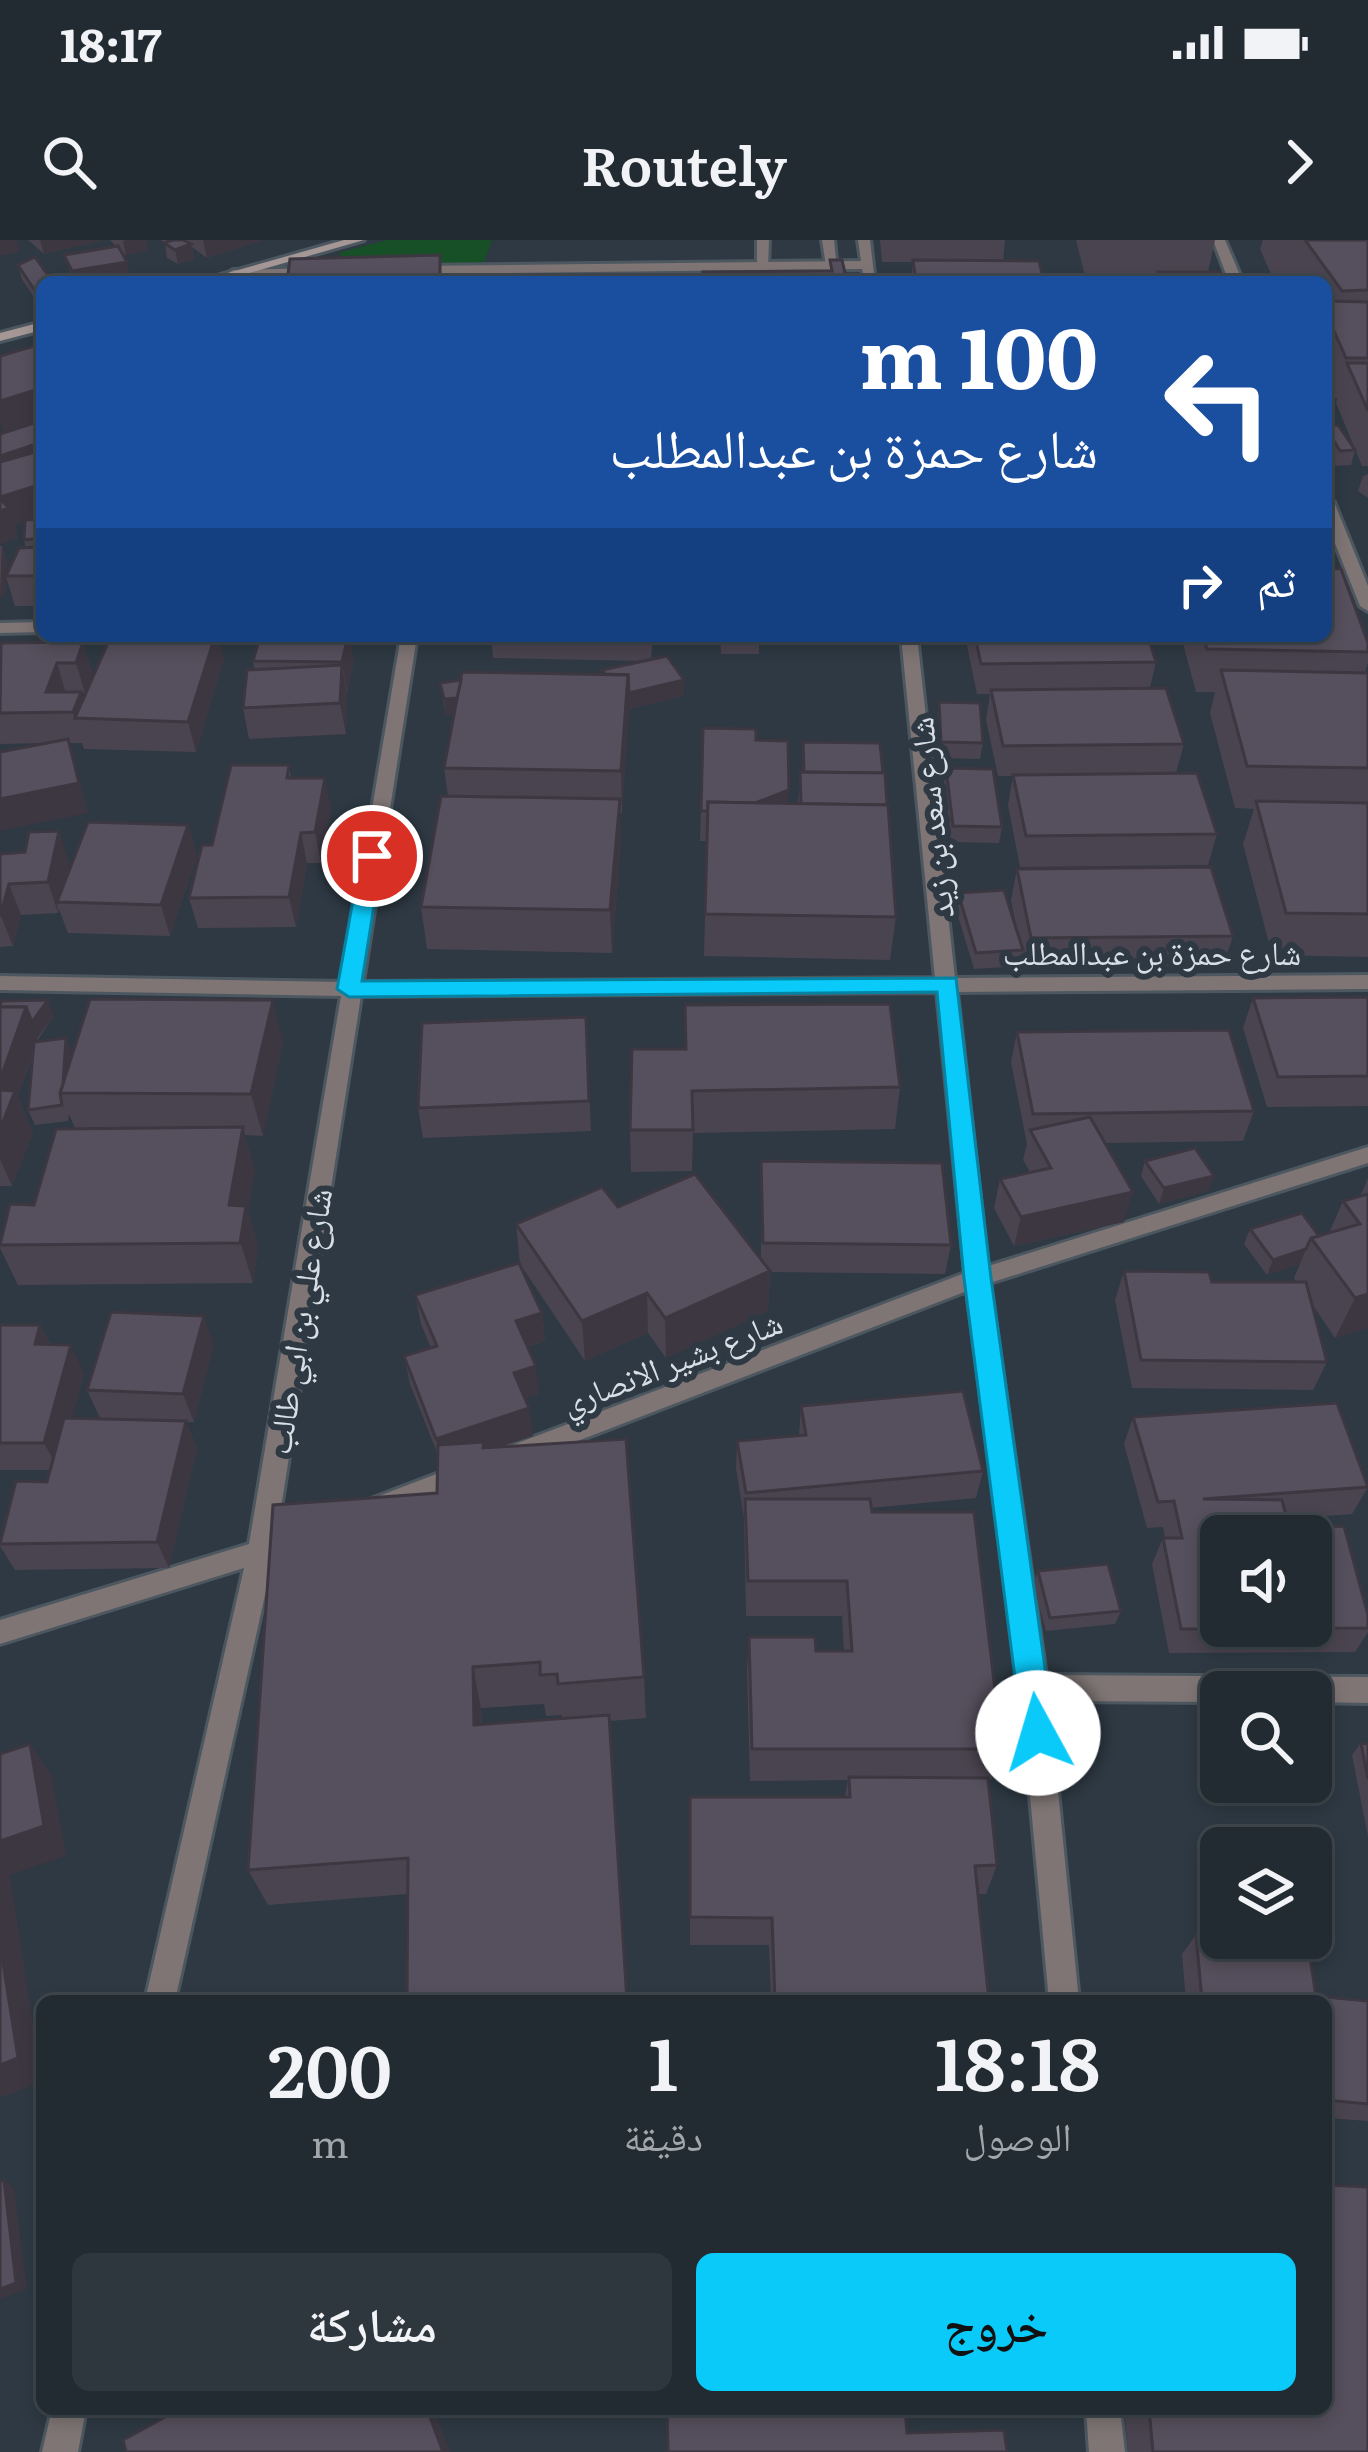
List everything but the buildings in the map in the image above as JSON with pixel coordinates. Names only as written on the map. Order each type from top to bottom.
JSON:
[{"type":"street","points":[[226,276],[358,240]]},
{"type":"street","points":[[763,240],[763,266]]},
{"type":"street","points":[[829,240],[832,266]]},
{"type":"street","points":[[864,240],[869,276]]},
{"type":"street","points":[[1219,240],[1234,276]]},
{"type":"street","points":[[399,270],[492,275],[868,266]]},
{"type":"street","points":[[233,274],[328,272]]},
{"type":"street","points":[[0,337],[36,328]]},
{"type":"street","points":[[1332,517],[1368,606]]},
{"type":"street","points":[[0,628],[36,627]]},
{"type":"street","name":"شارع علي بن ابي طالب","points":[[161,1995],[261,1552],[409,642]]},
{"type":"street","name":"شارع سعد بن زيد","points":[[910,642],[977,1278],[1034,1688],[1063,1995]]},
{"type":"street","name":"شارع حمزة بن عبدالمطلب","points":[[0,983],[349,989],[1368,982]]},
{"type":"street","name":"شارع بشير الانصاري","points":[[350,1518],[977,1278],[1368,1155]]},
{"type":"street","points":[[0,1632],[305,1535]]},
{"type":"street","points":[[1034,1688],[1368,1690]]},
{"type":"street","points":[[60,2452],[68,2415]]},
{"type":"street","points":[[1104,2415],[1107,2452]]},
{"type":"green space","points":[[387,240],[492,240],[483,265],[354,265],[338,253]]},
{"type":"route","points":[[372,856],[349,989],[948,984],[977,1278],[1038,1733]]}]
